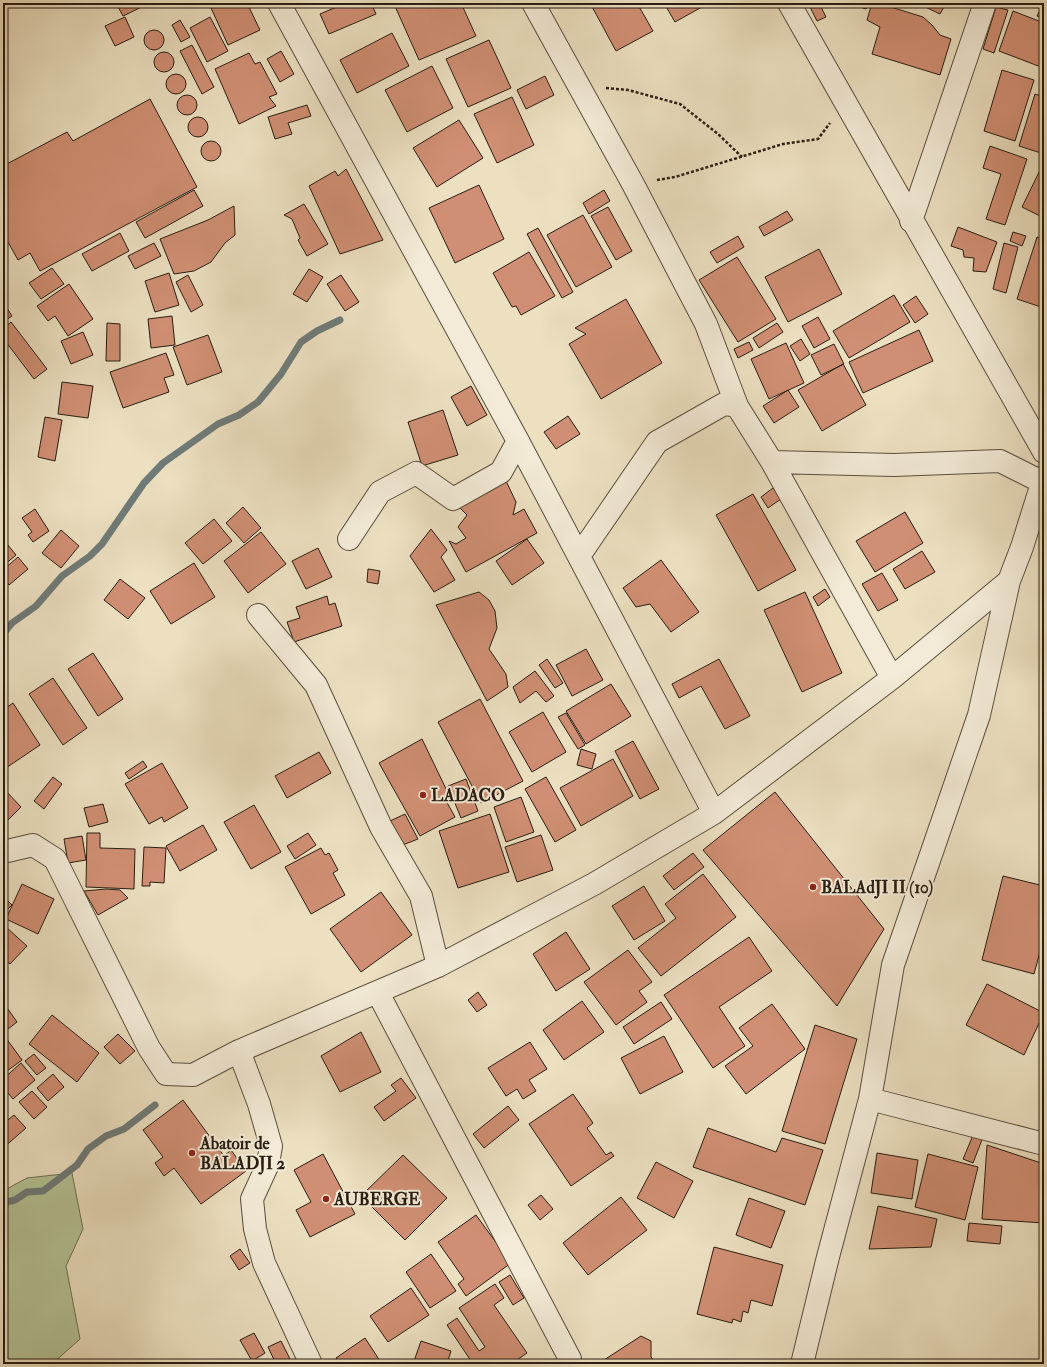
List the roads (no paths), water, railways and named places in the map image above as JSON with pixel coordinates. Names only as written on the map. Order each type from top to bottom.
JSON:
[{"type":"street","points":[[279,3],[518,441],[714,813]]},
{"type":"street","points":[[532,3],[633,184],[706,324],[737,406],[772,462],[892,678]]},
{"type":"street","points":[[789,3],[1044,452]]},
{"type":"street","points":[[912,221],[985,3]]},
{"type":"street","points":[[579,556],[657,442],[724,404],[737,406]]},
{"type":"street","points":[[349,539],[380,492],[416,473],[453,499],[501,472],[518,441]]},
{"type":"street","points":[[772,462],[894,465],[1000,461],[1043,480],[1022,547],[1009,581],[979,715],[893,965],[870,1099],[828,1257],[802,1364]]},
{"type":"street","points":[[3,852],[33,845],[55,859],[149,1048],[166,1074],[193,1076],[239,1051],[378,993],[438,966],[594,884],[714,813],[892,678],[1009,581]]},
{"type":"street","points":[[258,615],[316,685],[381,827],[421,896],[438,966]]},
{"type":"street","points":[[378,993],[570,1359]]},
{"type":"street","points":[[239,1051],[259,1104],[271,1146],[268,1164],[252,1199],[255,1229],[264,1263],[311,1364]]},
{"type":"street","points":[[870,1099],[1044,1144]]},
{"type":"waterway","points":[[3,634],[12,623],[36,606],[62,576],[90,556],[102,544],[144,483],[163,463],[218,424],[239,415],[258,402],[281,374],[301,342],[317,331],[340,320]]},
{"type":"waterway","points":[[3,1203],[15,1200],[27,1192],[43,1191],[77,1165],[88,1149],[106,1136],[124,1129],[155,1105]]},
{"type":"place","name":"LADACO","points":[[423,795]]},
{"type":"place","name":"BALAdJI II (10)","points":[[813,887]]},
{"type":"place","name":"Abatoir de BALADJI 2","points":[[192,1153]]},
{"type":"place","name":"AUBERGE","points":[[326,1199]]}]
